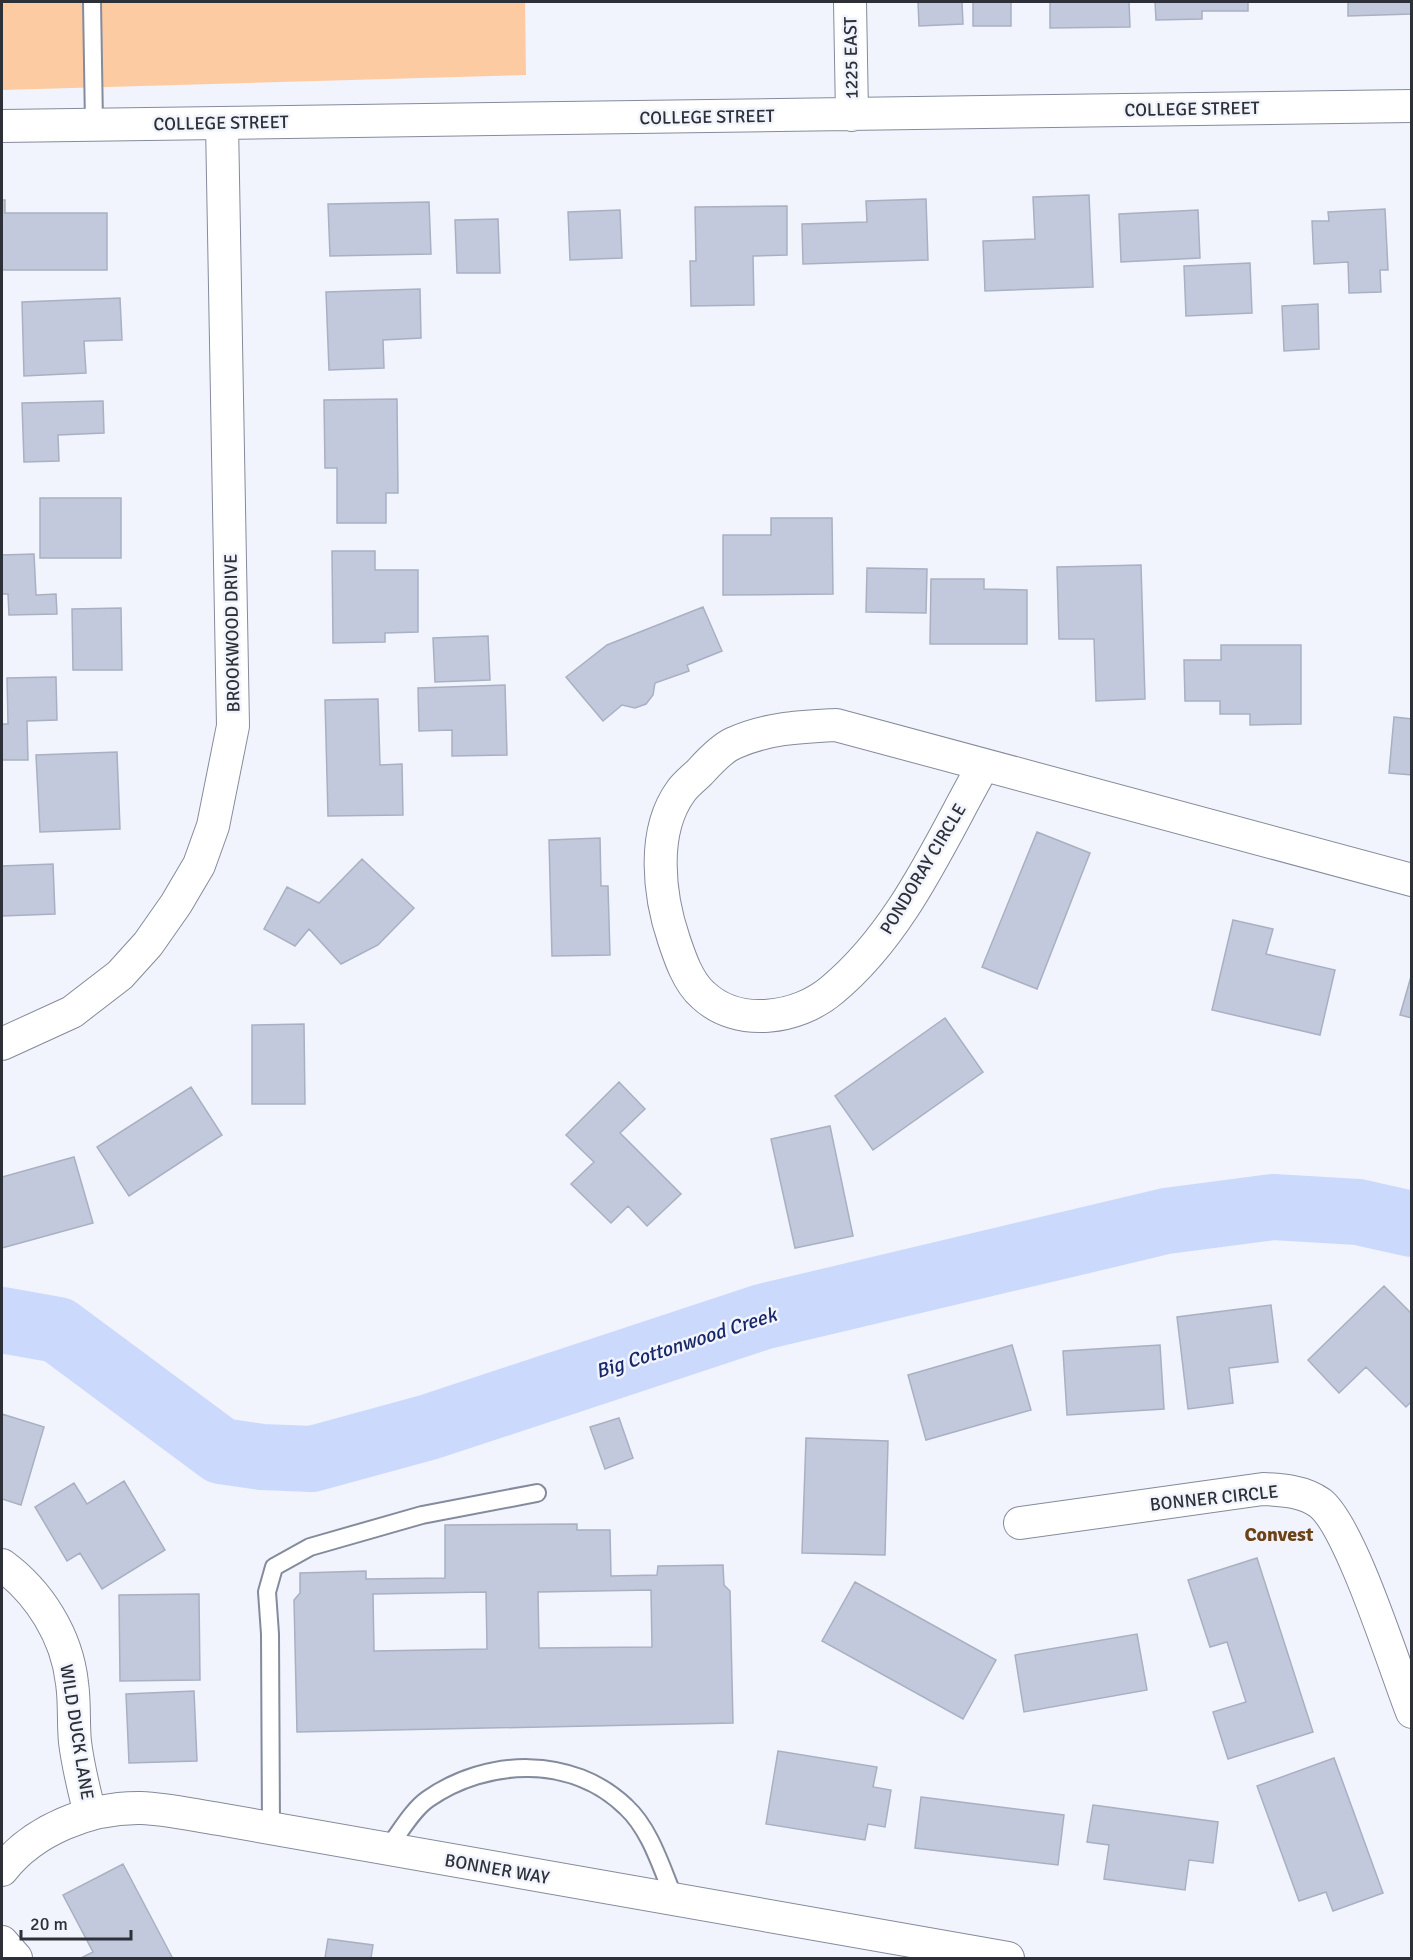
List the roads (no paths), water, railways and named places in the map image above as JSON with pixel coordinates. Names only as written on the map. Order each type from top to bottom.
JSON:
[{"type":"street","name":"1225 EAST","points":[[850,2],[852,115]]},
{"type":"street","name":"COLLEGE STREET","points":[[2,126],[1412,106]]},
{"type":"street","name":"BROOKWOOD DRIVE","points":[[2,1044],[72,1012],[120,975],[148,944],[176,904],[199,865],[213,826],[223,782],[233,716],[222,123]]},
{"type":"street","name":"PONDORAY CIRCLE","points":[[983,766],[893,926],[831,991],[803,1009],[768,1017],[731,1012],[703,995],[681,962],[663,909],[660,861],[666,825],[680,793],[732,743],[773,729],[836,725],[1412,880]]},
{"type":"street","name":"BONNER CIRCLE","points":[[1020,1523],[1263,1489],[1295,1491],[1321,1504],[1345,1535],[1412,1712]]},
{"type":"street","name":"WILD DUCK LANE","points":[[2,1565],[16,1576],[46,1609],[65,1652],[72,1681],[79,1769],[90,1814]]},
{"type":"street","name":"BONNER WAY","points":[[2,1870],[30,1842],[63,1824],[90,1814],[141,1808],[387,1849],[1008,1959]]},
{"type":"street","points":[[2,1942],[16,1959]]},
{"type":"lane","points":[[92,2],[94,124]]},
{"type":"lane","points":[[271,1829],[270,1634],[267,1592],[274,1568],[310,1547],[422,1515],[537,1493]]},
{"type":"lane","points":[[387,1849],[426,1800],[468,1776],[520,1767],[566,1771],[601,1788],[627,1808],[649,1840],[675,1900]]},
{"type":"waterway","name":"Big Cottonwood Creek","points":[[2,1320],[58,1330],[221,1451],[262,1457],[312,1459],[429,1427],[762,1317],[1166,1221],[1273,1207],[1358,1212],[1412,1224]]},
{"type":"district","name":"Convest","points":[[1279,1534]]}]
